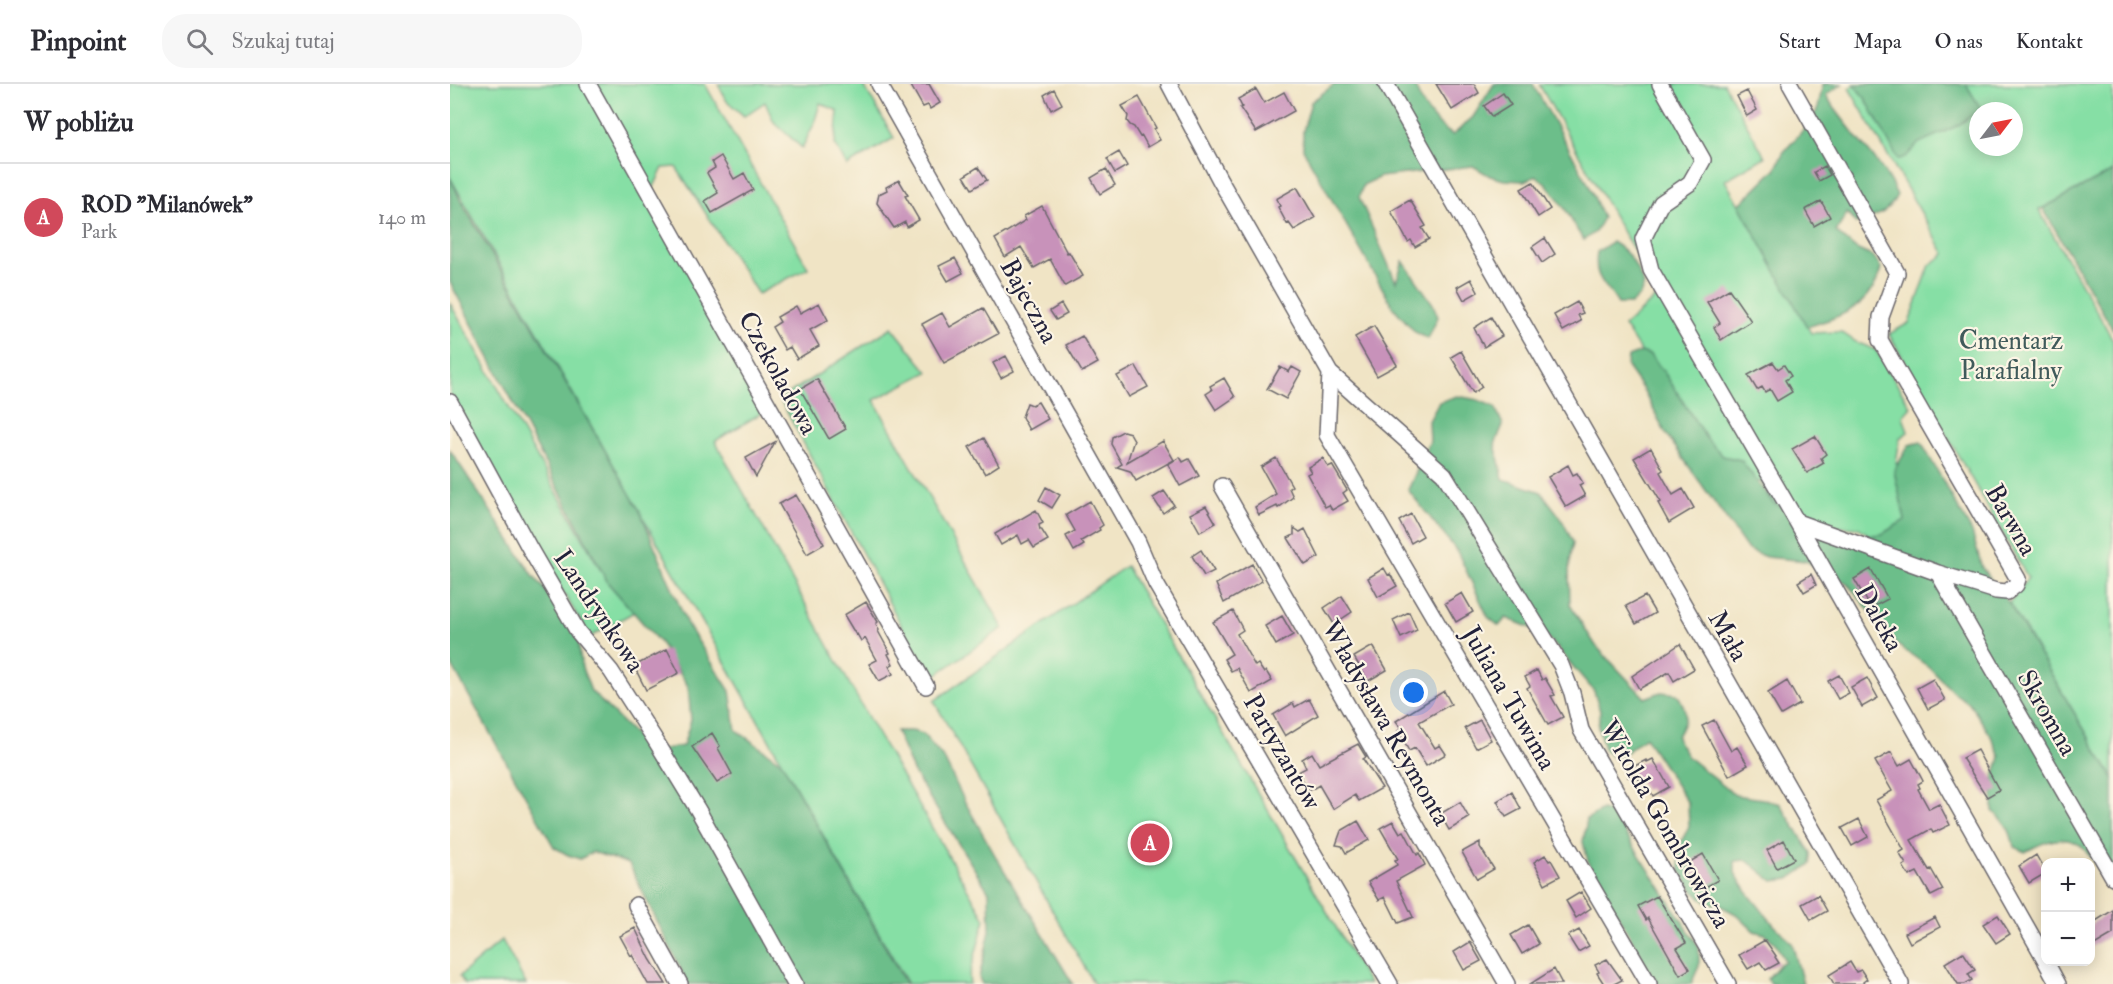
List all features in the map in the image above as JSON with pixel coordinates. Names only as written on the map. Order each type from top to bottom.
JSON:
[{"type":"street","name":"Czekoladowa","points":[[588,84],[926,686]]},
{"type":"street","name":"Bajeczna","points":[[879,84],[1137,542]]},
{"type":"street","points":[[1169,84],[1220,180],[1330,373]]},
{"type":"street","name":"Mała","points":[[1386,84],[1900,984]]},
{"type":"street","name":"Daleka","points":[[1660,84],[1703,160],[1690,183],[1661,203],[1643,238],[1651,270],[2041,952]]},
{"type":"street","name":"Barwna","points":[[1790,84],[1897,273],[1881,317],[1880,340],[2018,579],[2016,585],[2007,592],[1996,591],[1938,573],[1797,522]]},
{"type":"street","name":"Juliana Tuwima","points":[[1330,373],[1327,435],[1649,984]]},
{"type":"street","name":"Witolda Gombrowicza","points":[[1330,373],[1444,474],[1561,665],[1572,693],[1581,730],[1728,984]]},
{"type":"street","name":"Landrynkowa","points":[[450,402],[578,632],[611,671],[698,810],[795,984]]},
{"type":"street","name":"Władysława Reymonta","points":[[1222,486],[1508,984]]},
{"type":"street","name":"Partyzantów","points":[[1137,542],[1156,584],[1390,984]]},
{"type":"street","name":"Skromna","points":[[1938,573],[2113,877]]},
{"type":"street","points":[[636,905],[680,984]]},
{"type":"street","name":"Daleka","points":[[2049,966],[2058,984]]},
{"type":"green space","points":[[450,84],[705,84],[808,268],[758,294],[676,167],[663,168],[648,199],[765,411],[715,441],[873,726],[985,919],[969,977],[970,984],[908,984],[450,177]]},
{"type":"green space","points":[[718,84],[863,84],[894,138],[847,166],[835,144],[838,111],[820,103],[814,124],[802,148],[774,122],[765,102],[744,116],[726,100]]},
{"type":"green space","points":[[1335,84],[1414,84],[1429,113],[1453,135],[1473,117],[1494,84],[1533,84],[1589,185],[1603,218],[1595,232],[1584,240],[1566,210],[1537,176],[1524,181],[1504,180],[1490,176],[1473,166],[1380,177],[1363,185],[1359,197],[1396,282],[1403,261],[1433,304],[1438,317],[1428,339],[1415,332],[1393,307],[1303,149],[1303,131],[1311,102]]},
{"type":"green space","points":[[1539,84],[1724,84],[1765,157],[1725,180],[1811,333],[1841,332],[1856,342],[1876,350],[1911,407],[1903,416],[1908,432],[1900,438],[1896,463],[1909,471],[1999,653],[1885,546],[1859,528],[1786,525],[1761,481],[1732,490],[1624,326],[1661,293],[1624,234]]},
{"type":"green space","points":[[1823,84],[1842,84],[1826,95],[1882,168],[1897,195],[1885,211],[1856,223],[1847,213],[1836,232],[1856,249],[1874,257],[1881,268],[1871,292],[1854,308],[1832,319],[1807,327],[1739,205],[1776,168],[1783,153],[1811,121],[1818,108]]},
{"type":"green space","points":[[1853,84],[1966,84],[1977,102],[1969,102],[1969,118],[1957,126],[1919,143],[1905,158],[1898,159],[1865,98]]},
{"type":"green space","name":"Cmentarz Parafialny","points":[[1856,84],[2113,84],[2113,171],[2039,210],[2113,340],[2113,778],[2009,603],[2028,578],[1889,334],[1909,323],[1930,265],[1945,254],[1849,88]]},
{"type":"green space","points":[[2113,171],[2113,330],[2043,208]]},
{"type":"green space","points":[[450,177],[461,201],[640,511],[687,624],[730,691],[736,730],[782,763],[906,984],[688,984],[629,864],[593,852],[580,859],[554,847],[450,662],[450,450],[533,575],[563,611],[578,639],[582,668],[591,691],[651,751],[683,746],[691,720],[688,686],[661,644],[608,583],[450,282]]},
{"type":"green space","points":[[1612,242],[1632,260],[1644,285],[1640,295],[1631,304],[1618,304],[1598,275],[1597,252]]},
{"type":"green space","points":[[450,303],[608,583],[634,612],[590,637],[523,526],[450,393]]},
{"type":"green space","points":[[892,327],[928,372],[874,400],[1003,628],[930,679],[780,399]]},
{"type":"green space","points":[[1641,352],[1650,355],[1664,372],[1706,438],[1723,456],[1741,460],[1773,503],[1851,537],[1882,534],[1905,520],[1894,471],[1909,445],[1921,442],[1972,532],[1982,568],[2009,603],[2113,778],[2113,893],[2095,864],[2095,858],[2091,858],[2080,845],[2070,840],[2058,839],[2043,843],[2025,852],[2014,847],[2007,827],[1993,811],[1993,780],[2000,757],[1990,734],[1970,704],[1953,692],[1929,667],[1896,644],[1847,583],[1806,561],[1766,557],[1748,550],[1666,434],[1644,391],[1627,367],[1628,357]]},
{"type":"green space","points":[[1457,396],[1478,400],[1495,407],[1503,425],[1495,444],[1503,479],[1541,492],[1561,518],[1573,542],[1569,569],[1570,605],[1596,646],[1645,698],[1661,692],[1677,694],[1685,710],[1685,719],[1677,736],[1688,757],[1735,795],[1780,804],[1811,853],[1811,864],[1789,879],[1773,881],[1746,860],[1735,861],[1735,873],[1747,892],[1792,943],[1803,984],[1772,984],[1767,979],[1785,961],[1775,943],[1765,934],[1754,931],[1736,914],[1719,905],[1706,902],[1693,891],[1680,871],[1678,849],[1689,826],[1688,803],[1645,737],[1623,755],[1612,757],[1604,749],[1598,727],[1600,711],[1594,691],[1541,632],[1506,618],[1499,626],[1488,617],[1457,551],[1408,490],[1430,441],[1429,421],[1439,402]]},
{"type":"green space","points":[[1126,566],[1369,984],[1094,984],[934,701]]},
{"type":"green space","points":[[896,731],[923,734],[944,759],[996,857],[1073,984],[982,984],[979,978],[990,931],[989,892],[914,773]]},
{"type":"green space","points":[[1602,810],[1613,814],[1699,947],[1699,966],[1691,984],[1655,984],[1589,865],[1583,842],[1587,819]]},
{"type":"green space","points":[[502,940],[526,984],[464,984],[460,976]]},
{"type":"building","points":[[910,84],[929,84],[940,103],[930,109],[928,105],[923,107]]},
{"type":"building","points":[[1436,84],[1474,84],[1479,93],[1452,110]]},
{"type":"building","points":[[1054,89],[1062,104],[1051,110],[1044,95]]},
{"type":"building","points":[[1256,89],[1264,103],[1284,92],[1294,111],[1256,132],[1240,108],[1242,107],[1238,99]]},
{"type":"building","points":[[1747,91],[1757,110],[1747,116],[1737,96]]},
{"type":"building","points":[[1503,93],[1511,105],[1492,117],[1484,106]]},
{"type":"building","points":[[1139,97],[1160,140],[1148,147],[1142,136],[1140,137],[1127,121],[1128,116],[1122,106]]},
{"type":"building","points":[[1119,152],[1127,166],[1115,173],[1107,159]]},
{"type":"building","points":[[721,156],[734,179],[744,173],[753,190],[712,213],[705,201],[718,193],[707,173],[715,168],[712,162]]},
{"type":"building","points":[[1825,166],[1830,175],[1819,181],[1814,172]]},
{"type":"building","points":[[978,167],[987,180],[972,189],[964,176]]},
{"type":"building","points":[[1106,169],[1115,185],[1100,194],[1091,178]]},
{"type":"building","points":[[899,180],[919,220],[907,227],[905,222],[894,228],[877,203],[879,194]]},
{"type":"building","points":[[1533,182],[1550,209],[1538,217],[1521,189]]},
{"type":"building","points":[[1297,187],[1315,218],[1294,230],[1289,223],[1287,224],[1276,199]]},
{"type":"building","points":[[1410,200],[1426,226],[1422,228],[1429,239],[1415,247],[1411,240],[1408,242],[1391,211]]},
{"type":"building","points":[[1821,201],[1830,217],[1814,226],[1805,210]]},
{"type":"building","points":[[1042,206],[1067,253],[1069,252],[1083,276],[1065,286],[1050,259],[1034,268],[1021,247],[1005,257],[995,239],[1026,220],[1024,216]]},
{"type":"building","points":[[1545,238],[1555,254],[1542,263],[1532,247]]},
{"type":"building","points":[[955,258],[963,273],[948,281],[939,266]]},
{"type":"building","points":[[1471,279],[1478,292],[1464,300],[1457,287]]},
{"type":"building","points":[[1729,289],[1751,321],[1721,340],[1714,327],[1720,323],[1707,302]]},
{"type":"building","points":[[1577,302],[1583,313],[1578,315],[1581,321],[1563,331],[1554,315]]},
{"type":"building","points":[[819,303],[828,320],[810,330],[819,346],[797,359],[790,347],[785,350],[772,327],[780,322],[777,317],[796,306],[800,313]]},
{"type":"building","points":[[1061,304],[1067,314],[1056,320],[1050,311]]},
{"type":"building","points":[[983,308],[998,334],[944,363],[922,324],[942,313],[950,327]]},
{"type":"building","points":[[1491,317],[1502,336],[1484,347],[1474,328]]},
{"type":"building","points":[[1374,326],[1397,365],[1377,376],[1355,337]]},
{"type":"building","points":[[1082,336],[1098,363],[1082,372],[1066,345]]},
{"type":"building","points":[[1461,351],[1482,387],[1473,393],[1451,357]]},
{"type":"building","points":[[1006,356],[1014,371],[1001,378],[993,363]]},
{"type":"building","points":[[1773,362],[1778,369],[1784,365],[1791,376],[1785,380],[1792,392],[1777,401],[1770,389],[1765,392],[1762,387],[1757,390],[1748,375]]},
{"type":"building","points":[[1136,366],[1148,387],[1129,397],[1117,376]]},
{"type":"building","points":[[1280,367],[1289,372],[1292,367],[1301,372],[1286,399],[1267,389]]},
{"type":"building","points":[[1224,378],[1235,397],[1216,410],[1206,394],[1212,390],[1210,386]]},
{"type":"building","points":[[817,379],[846,429],[829,439],[800,389]]},
{"type":"building","points":[[1038,402],[1048,419],[1029,430],[1022,417],[1027,403],[1032,405]]},
{"type":"building","points":[[1123,431],[1130,433],[1134,440],[1127,462],[1163,441],[1174,460],[1136,481],[1130,471],[1117,467],[1122,464],[1111,444],[1112,437]]},
{"type":"building","points":[[1815,436],[1826,454],[1821,458],[1824,463],[1807,473],[1792,449]]},
{"type":"building","points":[[984,438],[999,465],[985,474],[969,447]]},
{"type":"building","points":[[775,442],[756,477],[746,458]]},
{"type":"building","points":[[1651,448],[1663,470],[1660,472],[1673,495],[1683,489],[1694,508],[1669,523],[1658,503],[1661,502],[1634,458]]},
{"type":"building","points":[[1180,457],[1183,462],[1189,459],[1199,476],[1180,486],[1168,464]]},
{"type":"building","points":[[1276,458],[1292,486],[1289,488],[1293,497],[1278,508],[1277,506],[1259,515],[1255,507],[1276,494],[1261,467]]},
{"type":"building","points":[[1323,458],[1328,467],[1332,465],[1347,490],[1343,493],[1348,501],[1332,510],[1329,505],[1325,507],[1307,474],[1311,472],[1308,467]]},
{"type":"building","points":[[1568,465],[1573,475],[1577,473],[1583,483],[1579,485],[1585,496],[1566,507],[1548,477]]},
{"type":"building","points":[[1046,487],[1060,495],[1052,508],[1039,500]]},
{"type":"building","points":[[1164,491],[1174,505],[1163,513],[1153,498]]},
{"type":"building","points":[[796,495],[824,544],[807,554],[779,504]]},
{"type":"building","points":[[1090,501],[1103,525],[1099,528],[1100,530],[1081,541],[1084,545],[1074,551],[1066,536],[1075,531],[1066,515]]},
{"type":"building","points":[[1206,506],[1216,523],[1200,532],[1190,514]]},
{"type":"building","points":[[1036,510],[1043,523],[1039,525],[1040,530],[1048,540],[1034,548],[1029,540],[1022,544],[1018,535],[1001,545],[995,534]]},
{"type":"building","points":[[1411,514],[1423,536],[1411,543],[1399,521]]},
{"type":"building","points":[[1294,528],[1300,532],[1305,529],[1319,557],[1305,565],[1288,538],[1294,535]]},
{"type":"building","points":[[1201,550],[1214,571],[1204,576],[1192,556]]},
{"type":"building","points":[[1252,564],[1262,581],[1224,603],[1216,584]]},
{"type":"building","points":[[1384,568],[1397,586],[1378,597],[1368,578]]},
{"type":"building","points":[[1871,569],[1888,599],[1871,608],[1854,579]]},
{"type":"building","points":[[1811,574],[1816,585],[1804,592],[1798,582]]},
{"type":"building","points":[[1462,593],[1473,612],[1456,622],[1445,603]]},
{"type":"building","points":[[1342,596],[1352,612],[1334,624],[1324,608]]},
{"type":"building","points":[[1645,596],[1655,613],[1636,624],[1626,606]]},
{"type":"building","points":[[866,602],[878,622],[876,624],[878,631],[890,653],[888,654],[893,664],[889,666],[893,674],[879,681],[869,664],[877,660],[865,638],[861,641],[844,615]]},
{"type":"building","points":[[1233,611],[1243,630],[1237,634],[1255,666],[1258,664],[1264,673],[1266,671],[1272,681],[1251,693],[1237,668],[1231,671],[1224,659],[1232,654],[1213,622]]},
{"type":"building","points":[[1409,612],[1417,630],[1401,638],[1393,620]]},
{"type":"building","points":[[1282,616],[1293,635],[1276,645],[1265,626]]},
{"type":"building","points":[[1680,644],[1694,669],[1674,681],[1669,672],[1639,689],[1632,676]]},
{"type":"building","points":[[1373,646],[1387,670],[1368,681],[1354,657]]},
{"type":"building","points":[[667,649],[679,673],[646,690],[634,666]]},
{"type":"building","points":[[1537,670],[1542,680],[1545,678],[1555,695],[1551,696],[1563,717],[1548,725],[1527,688],[1530,686],[1525,677]]},
{"type":"building","points":[[1839,675],[1849,693],[1838,699],[1828,681]]},
{"type":"building","points":[[1867,678],[1878,698],[1862,707],[1851,687]]},
{"type":"building","points":[[1933,679],[1945,700],[1928,709],[1917,688]]},
{"type":"building","points":[[1787,681],[1800,704],[1781,715],[1768,693]]},
{"type":"building","points":[[1444,691],[1451,704],[1419,722],[1435,748],[1440,745],[1446,754],[1426,766],[1415,748],[1409,751],[1398,731],[1402,729],[1396,721]]},
{"type":"building","points":[[1309,699],[1318,715],[1285,736],[1273,715],[1293,703],[1295,707]]},
{"type":"building","points":[[1480,720],[1491,740],[1476,748],[1465,728]]},
{"type":"building","points":[[1714,720],[1731,751],[1737,747],[1748,765],[1729,776],[1702,726]]},
{"type":"building","points":[[712,733],[732,774],[717,783],[692,747]]},
{"type":"building","points":[[1358,744],[1366,757],[1363,759],[1382,788],[1359,801],[1355,795],[1333,809],[1319,785],[1309,791],[1298,772],[1306,768],[1302,759],[1312,753],[1319,765]]},
{"type":"building","points":[[1977,750],[1999,790],[1987,797],[1962,758]]},
{"type":"building","points":[[1891,752],[1899,766],[1911,759],[1923,781],[1918,784],[1920,788],[1918,789],[1929,809],[1939,804],[1950,825],[1933,833],[1931,829],[1911,840],[1943,890],[1931,896],[1917,872],[1909,876],[1903,866],[1906,864],[1899,853],[1904,850],[1876,800],[1892,791],[1875,761]]},
{"type":"building","points":[[1653,759],[1669,787],[1653,796],[1649,788],[1645,790],[1638,778],[1628,777],[1631,768]]},
{"type":"building","points":[[1512,792],[1521,809],[1506,817],[1497,801]]},
{"type":"building","points":[[1460,802],[1469,818],[1449,830],[1440,814]]},
{"type":"building","points":[[1859,819],[1868,837],[1852,846],[1842,828]]},
{"type":"building","points":[[1358,821],[1369,840],[1346,853],[1342,846],[1336,845],[1341,831]]},
{"type":"building","points":[[1393,821],[1400,833],[1404,831],[1425,865],[1396,881],[1413,917],[1398,923],[1385,897],[1379,900],[1368,882],[1397,865],[1395,860],[1398,859],[1380,828]]},
{"type":"building","points":[[1784,840],[1794,859],[1777,868],[1767,850]]},
{"type":"building","points":[[1480,842],[1480,847],[1494,869],[1477,879],[1462,852]]},
{"type":"building","points":[[1703,854],[1718,880],[1702,889],[1688,863]]},
{"type":"building","points":[[1545,855],[1549,861],[1551,860],[1560,876],[1545,884],[1534,862]]},
{"type":"building","points":[[2036,855],[2041,864],[2041,876],[2029,883],[2019,866]]},
{"type":"building","points":[[1581,892],[1591,908],[1576,918],[1566,901]]},
{"type":"building","points":[[1818,895],[1827,911],[1811,920],[1802,904]]},
{"type":"building","points":[[1657,896],[1686,943],[1677,948],[1690,969],[1680,975],[1648,918],[1646,920],[1638,906]]},
{"type":"building","points":[[2113,910],[2113,934],[2095,945],[2095,921]]},
{"type":"building","points":[[1998,915],[2010,934],[1996,943],[1983,924]]},
{"type":"building","points":[[1935,917],[1940,927],[1910,943],[1905,933]]},
{"type":"building","points":[[1528,925],[1539,944],[1522,954],[1511,935]]},
{"type":"building","points":[[635,928],[650,959],[666,984],[648,984],[631,956],[620,936]]},
{"type":"building","points":[[1579,930],[1589,946],[1578,952],[1568,936]]},
{"type":"building","points":[[1765,940],[1779,963],[1766,970],[1760,962],[1748,969],[1739,955]]},
{"type":"building","points":[[1470,942],[1481,961],[1464,970],[1454,952]]},
{"type":"building","points":[[1963,952],[1975,970],[1968,974],[1972,980],[1965,984],[1958,984],[1945,963]]},
{"type":"building","points":[[1607,959],[1622,980],[1614,984],[1604,984],[1597,973],[1599,972],[1595,965]]},
{"type":"building","points":[[1850,962],[1856,972],[1861,970],[1867,979],[1863,982],[1864,984],[1834,984],[1829,975]]},
{"type":"building","points":[[1554,969],[1562,984],[1530,984]]},
{"type":"place","name":"ROD \"Milanówek\"","points":[[1150,843]]}]
